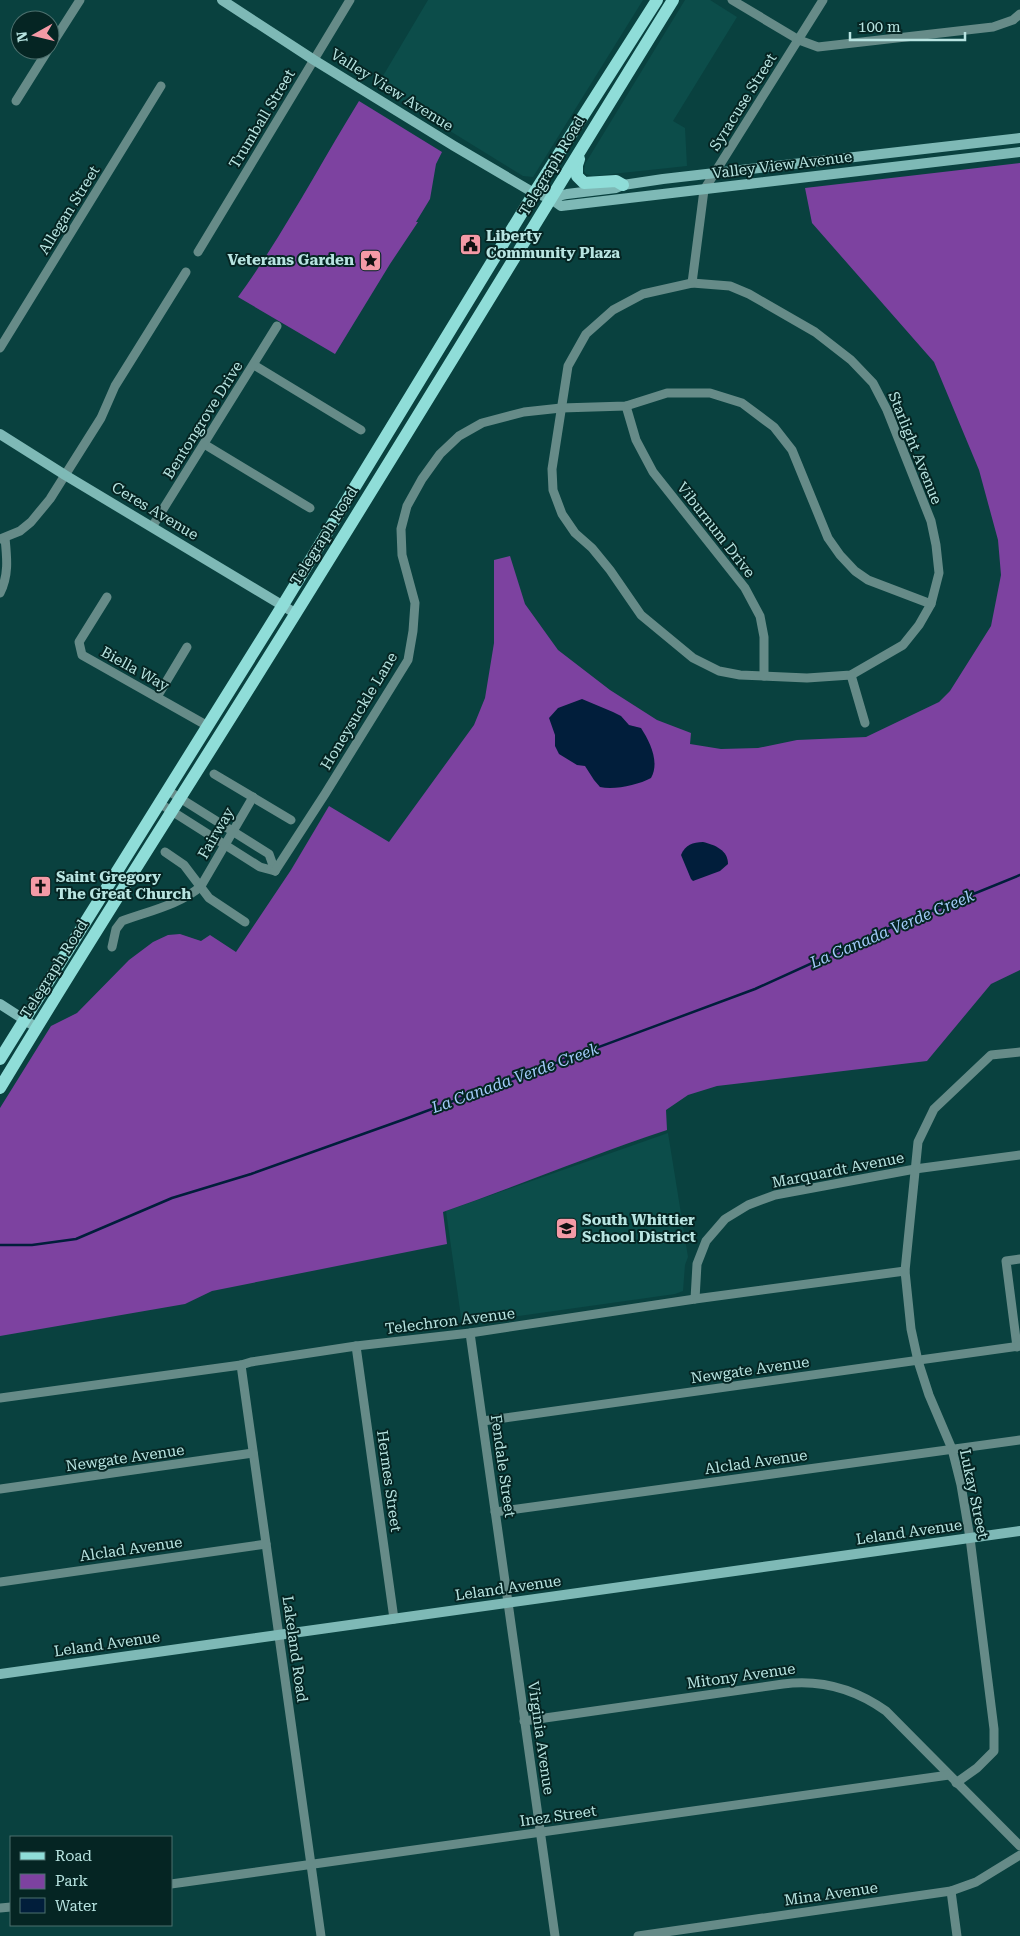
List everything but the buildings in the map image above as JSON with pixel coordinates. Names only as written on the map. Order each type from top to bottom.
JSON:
[{"type":"main road","name":"Telegraph Road","points":[[0,1059],[206,725],[283,605],[534,193],[657,0]]},
{"type":"main road","name":"Telegraph Road","points":[[0,1088],[179,797],[221,734],[510,268],[550,198],[673,0]]},
{"type":"main road","points":[[582,149],[576,172],[581,181],[588,184],[616,181],[623,185]]},
{"type":"street","points":[[60,32],[80,0]]},
{"type":"street","name":"Valley View Avenue","points":[[222,0],[314,60],[454,146],[534,193],[550,198],[561,206],[1020,152]]},
{"type":"street","name":"Trumball Street","points":[[198,252],[350,0]]},
{"type":"street","points":[[732,0],[799,40],[818,47],[993,27],[1014,20],[1020,14]]},
{"type":"street","name":"Syracuse Street","points":[[692,283],[704,190],[823,0]]},
{"type":"street","points":[[16,101],[42,60]]},
{"type":"street","name":"Allegan Street","points":[[0,348],[161,86]]},
{"type":"street","name":"Valley View Avenue","points":[[550,198],[616,188],[623,185],[714,173],[1020,138]]},
{"type":"street","points":[[0,593],[6,581],[7,557],[3,538],[20,531],[31,522],[50,499],[101,418],[115,386],[186,272]]},
{"type":"street","name":"Starlight Avenue","points":[[692,283],[730,286],[750,294],[815,332],[851,360],[873,383],[887,410],[931,521],[939,573],[931,604],[920,625],[902,645],[851,675],[807,678],[764,676],[719,671],[693,658],[641,616],[610,570],[592,548],[575,533],[562,514],[553,490],[552,469],[561,408],[568,366],[586,334],[613,310],[643,294],[692,283]]},
{"type":"street","name":"Bentongrove Drive","points":[[152,527],[277,326]]},
{"type":"street","points":[[254,365],[361,430]]},
{"type":"street","name":"Honeysuckle Lane","points":[[275,871],[408,660],[415,603],[402,555],[402,529],[407,506],[422,479],[440,454],[459,436],[482,423],[524,412],[561,408],[626,406],[667,393],[710,393],[742,404],[774,427],[792,450],[828,538],[854,570],[868,580],[931,604]]},
{"type":"street","name":"Viburnum Drive","points":[[626,406],[636,440],[653,472],[745,588],[760,616],[764,637],[764,676]]},
{"type":"street","name":"Ceres Avenue","points":[[0,434],[65,475],[295,612]]},
{"type":"street","points":[[204,444],[310,508]]},
{"type":"street","name":"Biella Way","points":[[107,597],[79,642],[82,655],[206,725]]},
{"type":"street","points":[[157,697],[188,647]]},
{"type":"street","points":[[851,675],[865,723]]},
{"type":"street","points":[[214,774],[291,820]]},
{"type":"street","points":[[167,790],[269,854],[275,871]]},
{"type":"street","name":"Fairway","points":[[112,947],[116,929],[122,921],[182,899],[194,893],[200,887],[253,797]]},
{"type":"street","points":[[159,803],[260,867],[275,871]]},
{"type":"street","points":[[165,852],[184,865],[209,898],[245,922]]},
{"type":"street","points":[[0,1004],[36,1027]]},
{"type":"street","name":"Lukay Street","points":[[956,1783],[977,1768],[994,1751],[994,1730],[970,1538],[961,1485],[952,1450],[929,1395],[918,1361],[911,1329],[905,1271],[918,1142],[934,1110],[991,1055],[1020,1052]]},
{"type":"street","name":"Marquardt Avenue","points":[[695,1299],[697,1264],[706,1240],[725,1219],[742,1208],[775,1195],[914,1170],[1020,1155]]},
{"type":"street","points":[[1018,1346],[1006,1261],[1020,1259]]},
{"type":"street","name":"Telechron Avenue","points":[[0,1398],[241,1365],[356,1346],[470,1333],[695,1299],[905,1271]]},
{"type":"street","name":"Fendale Street","points":[[470,1333],[508,1603]]},
{"type":"street","name":"Hermes Street","points":[[356,1346],[394,1619]]},
{"type":"street","name":"Newgate Avenue","points":[[483,1421],[1018,1346]]},
{"type":"street","name":"Lakeland Road","points":[[241,1365],[321,1936]]},
{"type":"street","name":"Alclad Avenue","points":[[495,1512],[1020,1440]]},
{"type":"street","name":"Newgate Avenue","points":[[0,1490],[253,1453]]},
{"type":"street","name":"Leland Avenue","points":[[0,1674],[1020,1531]]},
{"type":"street","name":"Alclad Avenue","points":[[0,1582],[266,1544]]},
{"type":"street","name":"Virginia Avenue","points":[[508,1603],[555,1936]]},
{"type":"street","name":"Mitony Avenue","points":[[524,1721],[783,1684],[815,1683],[845,1689],[875,1703],[886,1711],[1020,1846]]},
{"type":"street","name":"Inez Street","points":[[172,1884],[949,1775]]},
{"type":"street","name":"Mina Avenue","points":[[638,1936],[951,1891],[976,1882],[1020,1855]]},
{"type":"street","points":[[951,1891],[958,1936]]},
{"type":"shaded area","points":[[428,0],[643,0],[533,177],[523,176],[377,86]]},
{"type":"shaded area","points":[[685,0],[710,0],[737,17],[673,121],[685,128],[687,166],[593,176],[586,174],[584,171],[585,164]]},
{"type":"shaded area","name":"South Whittier School District","points":[[668,1133],[688,1257],[685,1265],[683,1291],[675,1294],[462,1324],[446,1211]]},
{"type":"green space","points":[[359,101],[442,152],[436,164],[430,199],[416,222],[418,222],[335,354],[238,297],[286,225]]},
{"type":"green space","points":[[1020,163],[1020,970],[991,984],[927,1061],[717,1086],[688,1095],[666,1110],[667,1130],[443,1212],[447,1244],[212,1291],[185,1304],[0,1336],[0,1108],[51,1026],[77,1013],[129,960],[153,942],[168,935],[180,934],[201,941],[210,935],[236,952],[291,870],[329,806],[389,842],[474,725],[485,698],[494,643],[494,560],[510,556],[525,604],[558,650],[610,690],[657,720],[691,733],[690,744],[721,749],[758,748],[797,740],[866,737],[939,702],[950,691],[991,626],[1001,575],[998,540],[979,470],[934,362],[812,223],[805,188]]},
{"type":"water","points":[[582,699],[621,716],[629,725],[641,728],[653,752],[654,772],[651,778],[626,786],[600,787],[585,766],[577,765],[559,754],[555,746],[555,735],[549,718],[558,708]]},
{"type":"water","points":[[703,842],[723,852],[726,855],[728,864],[720,871],[693,881],[681,855],[690,845]]},
{"type":"waterway","name":"La Canada Verde Creek","points":[[0,1245],[32,1245],[76,1239],[172,1198],[251,1174],[405,1119],[755,989],[887,929],[1020,875]]},
{"type":"place","name":"Liberty Community Plaza","points":[[470,245]]},
{"type":"place","name":"Veterans Garden","points":[[370,260]]},
{"type":"place","name":"Saint Gregory The Great Church","points":[[40,886]]},
{"type":"place","name":"South Whittier School District","points":[[566,1229]]}]
